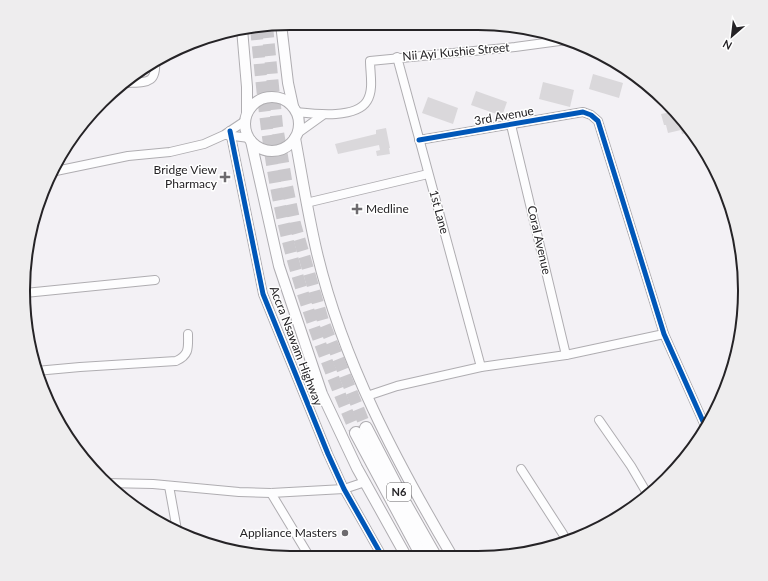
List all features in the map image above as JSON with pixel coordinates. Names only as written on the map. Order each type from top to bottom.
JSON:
[{"type":"highway","name":"N6","points":[[419,551],[374,468],[361,430],[432,551]]},
{"type":"main road","points":[[250,140],[264,149],[275,151],[285,148],[296,135],[299,126],[288,82],[282,30]]},
{"type":"main road","points":[[242,35],[247,87],[245,127],[250,140],[279,266],[293,311],[322,394],[365,482],[403,551]]},
{"type":"main road","points":[[246,117],[256,102],[264,98],[282,98],[295,109]]},
{"type":"main road","points":[[296,135],[306,203],[317,254],[335,313],[367,396],[395,456],[449,551]]},
{"type":"street","name":"Nii Ayi Kushie Street","points":[[322,115],[359,109],[367,101],[371,89],[370,61],[554,42]]},
{"type":"street","name":"1st Lane","points":[[397,57],[481,367]]},
{"type":"street","points":[[134,83],[145,82],[152,78],[156,72],[156,68]]},
{"type":"street","points":[[295,109],[322,115]]},
{"type":"street","name":"3rd Avenue","points":[[419,140],[511,126],[583,112],[591,115],[598,121],[664,334]]},
{"type":"street","points":[[296,135],[322,115]]},
{"type":"street","points":[[60,170],[128,156],[170,152],[204,144],[228,134],[246,117]]},
{"type":"street","name":"Coral Avenue","points":[[511,126],[566,355]]},
{"type":"street","points":[[228,134],[250,140]]},
{"type":"street","name":"Accra Nsawam Highway","points":[[228,134],[263,294],[322,440],[344,489],[379,551]]},
{"type":"street","points":[[306,203],[428,174]]},
{"type":"street","points":[[30,292],[155,280]]},
{"type":"street","points":[[43,370],[176,361],[184,358],[187,352],[188,334]]},
{"type":"street","points":[[367,396],[397,386],[481,367],[566,355],[664,334],[703,421]]},
{"type":"street","points":[[600,420],[645,490]]},
{"type":"street","points":[[521,469],[563,536]]},
{"type":"street","points":[[116,484],[272,493],[344,489],[365,482]]},
{"type":"street","points":[[169,486],[176,524]]},
{"type":"street","points":[[272,493],[306,551]]},
{"type":"building","points":[[593,74],[623,83],[619,98],[589,89]]},
{"type":"building","points":[[543,82],[574,90],[570,107],[539,99]]},
{"type":"building","points":[[476,91],[507,102],[502,116],[471,105]]},
{"type":"building","points":[[428,97],[458,108],[453,124],[422,113]]},
{"type":"building","points":[[668,113],[685,133],[682,134],[681,130],[668,133],[661,114]]},
{"type":"building","points":[[386,128],[390,154],[377,156],[376,151],[380,150],[379,145],[338,154],[335,144],[376,134],[376,130]]},
{"type":"tunnel","points":[[268,31],[277,126],[295,224],[323,321],[366,428]]},
{"type":"tunnel","points":[[256,32],[268,137],[275,181],[293,261],[322,348],[356,433]]},
{"type":"cycle path","points":[[419,140],[583,112],[591,115],[598,121],[664,334],[703,421]]},
{"type":"cycle path","points":[[230,131],[263,294],[328,454],[344,489],[379,551]]},
{"type":"place","name":"Bridge View Pharmacy","points":[[225,177]]},
{"type":"place","name":"Medline","points":[[357,209]]},
{"type":"place","name":"Appliance Masters","points":[[345,533]]}]
